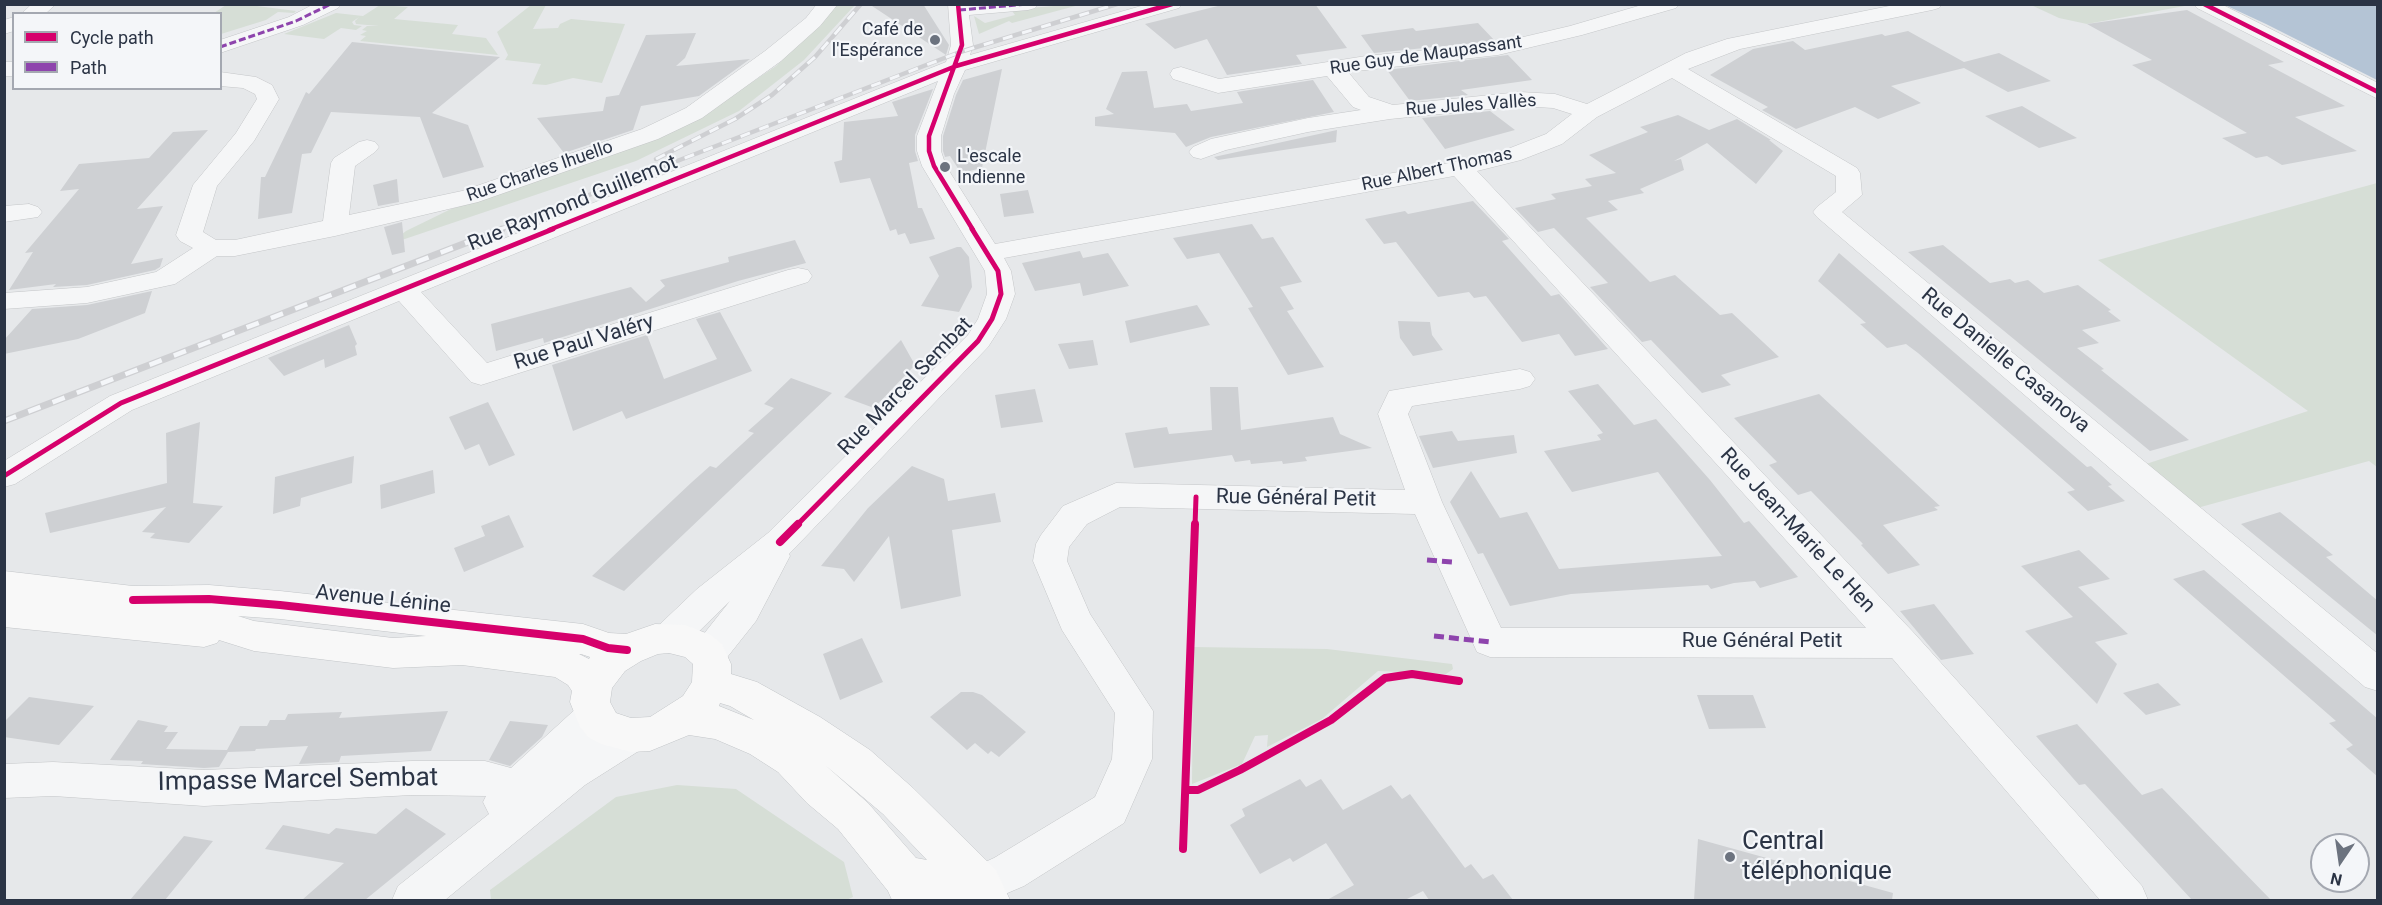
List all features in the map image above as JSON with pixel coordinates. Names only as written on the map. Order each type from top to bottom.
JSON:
[{"type":"main road","name":"Avenue Lénine","points":[[4,585],[133,600],[191,614],[254,636],[393,653],[462,650],[542,659],[564,664],[582,674],[593,701]]},
{"type":"main road","name":"Avenue Lénine","points":[[133,600],[209,599],[280,605],[583,639],[608,648],[627,650]]},
{"type":"main road","points":[[4,612],[254,636]]},
{"type":"main road","points":[[710,669],[697,708],[669,727],[650,734],[631,735],[615,732],[602,725],[593,701],[600,673],[611,660],[627,650],[655,639],[685,640],[698,646],[710,669],[743,694],[806,729],[855,763],[898,801],[984,893]]},
{"type":"main road","points":[[685,718],[702,719],[730,728],[764,742],[793,759],[822,790],[853,816],[909,889],[962,887],[984,893]]},
{"type":"street","points":[[222,46],[297,21],[331,4]]},
{"type":"street","name":"Rue Charles Ihuello","points":[[212,248],[235,248],[469,197],[650,134],[694,112],[746,76],[813,22],[828,4]]},
{"type":"street","points":[[958,7],[1028,4]]},
{"type":"street","name":"Rue Raymond Guillemot","points":[[4,476],[121,403],[956,66],[1172,4]]},
{"type":"street","name":"Rue Guy de Maupassant","points":[[1181,74],[1218,86],[1332,68],[1498,49],[1575,31],[1669,4]]},
{"type":"street","name":"Rue Albert Thomas","points":[[988,252],[1460,168],[1513,155],[1554,138],[1589,112],[1695,58],[1735,44],[1932,4]]},
{"type":"street","points":[[2204,4],[2378,92]]},
{"type":"street","name":"Rue Marcel Sembat","points":[[669,638],[709,599],[780,542],[978,341],[992,319],[1001,294],[998,271],[934,166],[929,151],[932,125],[962,45],[958,7]]},
{"type":"street","name":"Rue Jules Vallès","points":[[1332,68],[1361,102],[1391,112],[1520,99],[1555,101],[1589,112]]},
{"type":"street","name":"Rue Danielle Casanova","points":[[1672,69],[1848,173],[1849,195],[1826,212],[2378,676]]},
{"type":"street","points":[[4,301],[87,295],[165,278],[212,248],[189,235],[205,185],[246,136],[268,99],[264,90],[248,82],[222,79]]},
{"type":"street","points":[[1200,152],[1219,144],[1308,125],[1391,112]]},
{"type":"street","points":[[335,228],[344,163],[367,147]]},
{"type":"street","name":"Rue Jean-Marie Le Hen","points":[[1460,168],[1901,643],[2127,900]]},
{"type":"street","name":"Rue Paul Valéry","points":[[404,290],[481,375],[798,276]]},
{"type":"street","name":"Rue Général Petit","points":[[1520,378],[1400,398],[1393,414],[1426,502],[1490,642],[1901,643]]},
{"type":"street","name":"Rue Général Petit","points":[[984,893],[1009,872],[1110,810],[1132,759],[1134,711],[1075,620],[1050,561],[1053,544],[1075,515],[1116,495],[1426,502]]},
{"type":"street","name":"Rue Marcel Sembat","points":[[710,669],[780,542]]},
{"type":"street","points":[[406,900],[473,829],[519,788],[593,701]]},
{"type":"street","points":[[413,900],[571,773],[631,735]]},
{"type":"street","name":"Impasse Marcel Sembat","points":[[4,781],[52,779],[204,788],[412,778],[485,778],[519,788]]},
{"type":"shaded area","points":[[2190,4],[2087,24],[2059,18],[2031,5]]},
{"type":"shaded area","points":[[226,5],[249,5],[296,11],[294,13],[278,12],[266,20],[222,34],[222,12],[216,12]]},
{"type":"shaded area","points":[[380,5],[408,7],[394,19],[458,25],[452,34],[486,38],[498,55],[360,41],[366,36],[360,35],[367,31],[362,30],[367,26],[379,26],[356,24],[355,21],[359,17],[352,22],[354,25],[362,26],[356,30],[341,28],[324,39],[284,34],[336,13],[363,16]]},
{"type":"shaded area","points":[[531,5],[546,5],[533,29],[558,28],[560,24],[571,19],[625,24],[602,83],[573,78],[546,85],[532,84],[541,64],[505,60],[508,55],[497,32]]},
{"type":"shaded area","points":[[836,5],[855,5],[804,60],[739,111],[636,161],[390,244],[406,231],[451,209],[672,131],[706,113],[776,66]]},
{"type":"shaded area","points":[[1079,5],[1012,23],[1009,21],[979,34],[974,16],[985,23],[1015,15],[1012,11],[1018,9]]},
{"type":"shaded area","points":[[2377,183],[2377,467],[2369,461],[2197,508],[2146,464],[2308,411],[2098,260]]},
{"type":"shaded area","points":[[1193,647],[1327,649],[1452,664],[1453,669],[1446,674],[1378,671],[1322,719],[1267,747],[1268,735],[1255,736],[1242,764],[1192,784]]},
{"type":"shaded area","points":[[677,785],[736,789],[844,862],[853,897],[846,900],[491,900],[490,890],[616,797]]},
{"type":"water","points":[[2225,5],[2377,5],[2377,80],[2266,24]]},
{"type":"building","points":[[869,4],[923,4],[949,45],[946,55]]},
{"type":"building","points":[[1226,4],[1315,4],[1347,48],[1296,55],[1302,64],[1227,75],[1207,39],[1175,49],[1145,24]]},
{"type":"building","points":[[2187,10],[2284,62],[2268,65],[2345,106],[2295,117],[2357,151],[2282,165],[2267,156],[2256,158],[2222,138],[2247,133],[2132,65],[2152,60],[2087,24]]},
{"type":"building","points":[[1478,23],[1495,41],[1374,53],[1361,35],[1413,28],[1416,31]]},
{"type":"building","points":[[1908,31],[1964,62],[1999,53],[2051,81],[2008,92],[1964,68],[1891,86],[1921,103],[1878,119],[1855,107],[1796,129],[1762,110],[1768,107],[1710,75],[1753,49],[1793,41],[1805,50]]},
{"type":"building","points":[[696,33],[685,58],[676,66],[750,59],[699,96],[641,106],[633,130],[564,153],[537,118],[603,111],[606,97],[619,95],[646,35]]},
{"type":"building","points":[[352,42],[500,57],[432,113],[468,125],[484,167],[443,178],[420,117],[331,112],[311,153],[302,154],[292,213],[258,219],[261,177],[265,177],[306,92],[309,94]]},
{"type":"building","points":[[1508,55],[1532,80],[1461,90],[1468,95],[1410,101],[1387,70]]},
{"type":"building","points":[[1002,69],[982,168],[961,173],[950,156],[945,157],[943,151],[943,136],[956,95],[963,80]]},
{"type":"building","points":[[1147,71],[1154,108],[1187,104],[1191,111],[1243,103],[1237,92],[1313,80],[1334,112],[1211,137],[1186,147],[1175,133],[1095,126],[1095,117],[1114,114],[1106,109],[1122,72]]},
{"type":"building","points":[[933,89],[915,135],[915,151],[918,161],[909,163],[918,208],[922,208],[935,239],[910,244],[905,233],[898,235],[896,229],[890,231],[870,178],[840,183],[834,162],[842,160],[844,122],[898,116],[892,102]]},
{"type":"building","points":[[2022,106],[2077,138],[2039,148],[1985,116]]},
{"type":"building","points":[[1490,111],[1515,130],[1445,149],[1422,118]]},
{"type":"building","points":[[1678,115],[1709,130],[1737,119],[1771,140],[1769,140],[1783,151],[1756,184],[1707,143],[1674,161],[1681,159],[1684,170],[1640,189],[1644,193],[1608,201],[1618,210],[1586,218],[1650,282],[1675,275],[1720,315],[1732,313],[1779,357],[1721,375],[1731,385],[1702,393],[1651,340],[1642,342],[1590,287],[1608,283],[1554,228],[1538,232],[1515,208],[1556,199],[1551,194],[1592,186],[1585,179],[1616,173],[1589,155],[1648,132],[1640,127]]},
{"type":"building","points":[[208,130],[137,209],[163,206],[131,264],[163,258],[160,267],[87,285],[53,287],[56,284],[9,290],[33,252],[25,253],[79,189],[60,191],[79,164],[149,158],[173,132]]},
{"type":"building","points":[[1337,130],[1336,142],[1218,160],[1214,157]]},
{"type":"building","points":[[397,179],[399,202],[378,206],[373,185]]},
{"type":"building","points":[[1028,190],[1034,213],[1004,217],[1000,194]]},
{"type":"building","points":[[1473,201],[1509,239],[1502,241],[1551,296],[1559,294],[1608,349],[1575,356],[1559,334],[1522,342],[1486,296],[1474,298],[1469,292],[1438,297],[1396,242],[1384,244],[1365,219],[1405,211],[1408,214]]},
{"type":"building","points":[[402,222],[405,252],[392,255],[384,227]]},
{"type":"building","points":[[1252,224],[1262,239],[1273,237],[1302,282],[1280,287],[1294,309],[1287,311],[1324,367],[1288,375],[1248,308],[1253,307],[1219,253],[1187,259],[1173,238]]},
{"type":"building","points":[[795,240],[806,263],[738,281],[544,343],[543,338],[496,351],[491,324],[631,287],[646,302],[665,286],[660,280],[729,262],[728,257]]},
{"type":"building","points":[[1943,245],[1990,283],[2010,279],[2015,283],[2028,280],[2044,293],[2078,285],[2111,310],[2108,311],[2121,321],[2082,330],[2099,343],[2077,348],[2189,440],[2150,451],[1908,252]]},
{"type":"building","points":[[961,247],[969,257],[972,287],[959,312],[921,306],[939,276],[929,257]]},
{"type":"building","points":[[1080,251],[1083,258],[1108,253],[1129,286],[1083,296],[1080,283],[1035,291],[1022,263]]},
{"type":"building","points":[[1839,253],[2087,467],[2091,466],[2112,485],[2108,486],[2125,501],[2088,511],[2067,492],[2075,490],[1918,353],[1906,344],[1887,348],[1860,324],[1866,323],[1818,281]]},
{"type":"building","points":[[152,291],[145,313],[78,339],[4,354],[4,340],[32,309],[87,305]]},
{"type":"building","points":[[1197,305],[1210,325],[1130,343],[1125,321]]},
{"type":"building","points":[[720,312],[752,371],[626,419],[622,411],[573,431],[552,365],[647,335],[664,379],[717,359],[696,319]]},
{"type":"building","points":[[1398,321],[1430,322],[1432,335],[1443,350],[1413,356],[1400,338]]},
{"type":"building","points":[[349,325],[357,344],[355,346],[357,355],[325,368],[324,359],[284,376],[268,358]]},
{"type":"building","points":[[901,340],[915,365],[874,408],[844,397]]},
{"type":"building","points":[[1093,340],[1098,365],[1069,369],[1058,344]]},
{"type":"building","points":[[791,378],[832,393],[624,591],[592,576],[710,466],[716,468],[754,433],[748,431],[774,408],[764,404]]},
{"type":"building","points":[[1598,384],[1634,425],[1656,419],[1710,480],[1744,523],[1749,521],[1798,577],[1760,588],[1755,581],[1711,589],[1708,585],[1571,594],[1510,606],[1483,553],[1478,554],[1450,502],[1471,471],[1500,518],[1527,512],[1559,569],[1722,556],[1658,472],[1572,492],[1544,451],[1601,440],[1597,435],[1603,433],[1568,391]]},
{"type":"building","points":[[1210,387],[1238,387],[1241,430],[1333,417],[1340,434],[1372,448],[1305,457],[1307,461],[1283,464],[1282,461],[1251,464],[1250,460],[1235,462],[1232,455],[1134,468],[1125,433],[1167,427],[1169,434],[1212,430]]},
{"type":"building","points":[[1035,389],[1043,422],[1001,428],[995,395]]},
{"type":"building","points":[[1819,394],[1940,506],[1934,507],[1938,510],[1883,525],[1920,565],[1888,574],[1861,545],[1863,544],[1811,491],[1798,495],[1769,465],[1777,462],[1734,418]]},
{"type":"building","points":[[488,402],[515,455],[489,466],[479,444],[465,450],[449,417]]},
{"type":"building","points":[[200,422],[193,503],[223,506],[189,543],[150,538],[155,533],[142,532],[166,507],[50,533],[45,513],[167,483],[166,433]]},
{"type":"building","points":[[1452,431],[1458,441],[1514,435],[1517,453],[1433,468],[1419,436]]},
{"type":"building","points":[[354,456],[352,483],[301,498],[300,506],[273,514],[275,477]]},
{"type":"building","points":[[912,466],[944,479],[948,501],[995,493],[1001,522],[952,530],[961,596],[901,609],[889,536],[854,582],[844,569],[821,566],[868,508]]},
{"type":"building","points":[[433,470],[435,493],[381,509],[380,485]]},
{"type":"building","points":[[2280,512],[2333,555],[2326,557],[2378,601],[2378,636],[2241,524]]},
{"type":"building","points":[[509,515],[524,547],[464,572],[454,548],[485,536],[481,526]]},
{"type":"building","points":[[2079,550],[2110,579],[2078,587],[2128,634],[2095,642],[2117,664],[2097,704],[2025,631],[2073,617],[2021,566]]},
{"type":"building","points":[[2204,570],[2378,719],[2378,777],[2346,749],[2353,745],[2329,723],[2336,721],[2173,579]]},
{"type":"building","points":[[1934,604],[1974,654],[1941,660],[1900,611]]},
{"type":"building","points":[[862,638],[883,682],[840,700],[823,654]]},
{"type":"building","points":[[2158,683],[2181,705],[2146,715],[2123,693]]},
{"type":"building","points":[[961,692],[982,695],[1026,732],[999,757],[991,751],[988,754],[975,743],[967,750],[930,717]]},
{"type":"building","points":[[1697,695],[1753,695],[1766,728],[1709,729]]},
{"type":"building","points":[[29,697],[94,706],[59,745],[4,737],[4,722]]},
{"type":"building","points":[[448,711],[431,751],[341,756],[339,762],[299,764],[308,746],[256,749],[255,751],[228,752],[219,767],[204,768],[141,764],[143,761],[110,760],[138,720],[168,726],[164,732],[178,732],[166,749],[227,750],[240,726],[267,726],[270,720],[285,720],[288,714],[342,712],[339,718]]},
{"type":"building","points":[[510,721],[548,725],[542,737],[510,766],[489,760]]},
{"type":"building","points":[[2077,724],[2142,795],[2162,788],[2271,900],[2192,900],[2085,784],[2079,785],[2036,736]]},
{"type":"building","points":[[1300,779],[1306,787],[1321,779],[1343,810],[1391,785],[1402,799],[1410,794],[1465,868],[1471,864],[1483,879],[1493,874],[1513,900],[1429,900],[1423,891],[1405,900],[1327,900],[1354,885],[1326,843],[1293,862],[1290,858],[1260,874],[1230,825],[1245,816],[1242,809]]},
{"type":"building","points":[[406,808],[446,834],[365,900],[302,900],[344,863],[265,849],[283,825],[329,834],[336,828],[376,834]]},
{"type":"building","points":[[184,836],[213,841],[165,900],[130,900]]},
{"type":"building","name":"Central téléphonique","points":[[1698,839],[1893,893],[1892,900],[1694,900]]},
{"type":"railway","points":[[656,159],[735,119],[772,95],[815,57],[861,4]]},
{"type":"railway","points":[[498,230],[960,52],[1117,4]]},
{"type":"railway","points":[[4,421],[502,229]]},
{"type":"marked path","points":[[222,46],[296,21],[331,4]]},
{"type":"marked path","points":[[959,10],[1028,4]]},
{"type":"marked path","points":[[1427,560],[1452,562]]},
{"type":"marked path","points":[[1434,636],[1490,642]]},
{"type":"cycle path","points":[[780,542],[978,341],[992,319],[1001,294],[998,271],[934,166],[929,151],[929,136],[962,45],[958,4]]},
{"type":"cycle path","points":[[4,476],[121,403],[956,66],[1172,4]]},
{"type":"cycle path","points":[[2204,4],[2378,92]]},
{"type":"cycle path","points":[[1183,849],[1196,497]]},
{"type":"cycle path","points":[[133,600],[209,599],[280,605],[583,639],[608,648],[627,650]]},
{"type":"cycle path","points":[[1186,790],[1198,790],[1240,770],[1331,720],[1385,678],[1412,674],[1459,681]]},
{"type":"place","name":"Café de l'Espérance","points":[[935,40]]},
{"type":"place","name":"L'escale Indienne","points":[[945,167]]},
{"type":"place","name":"Central téléphonique","points":[[1730,857]]}]
